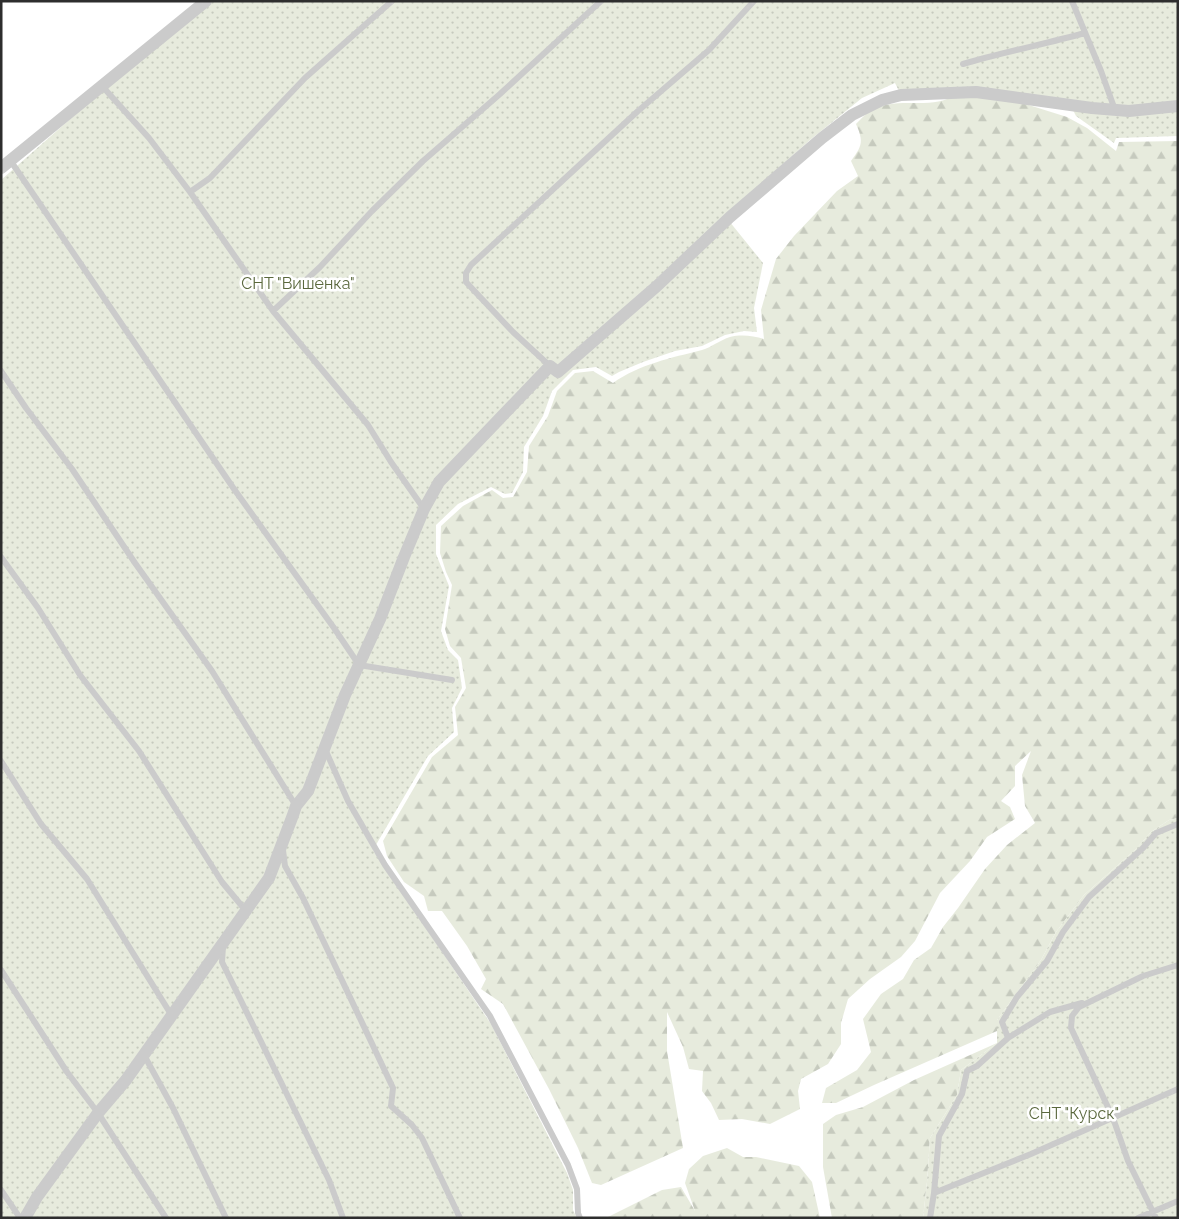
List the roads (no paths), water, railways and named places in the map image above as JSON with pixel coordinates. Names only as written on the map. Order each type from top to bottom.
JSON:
[{"type":"street","points":[[6,164],[206,1]]},
{"type":"street","points":[[25,1218],[37,1197],[98,1113],[126,1080],[269,878],[296,806],[308,791],[345,695],[380,619],[424,509],[439,482],[550,366],[558,372],[657,286],[730,217],[822,138],[852,114],[882,100],[901,95],[976,92],[1129,111],[1178,106]]},
{"type":"lane","points":[[190,192],[210,178],[305,78],[392,1]]},
{"type":"lane","points":[[274,311],[320,267],[423,160],[500,94],[600,1]]},
{"type":"lane","points":[[550,366],[513,332],[466,282],[466,273],[471,265],[553,189],[638,111],[709,50],[754,1]]},
{"type":"lane","points":[[1072,1],[1115,110]]},
{"type":"lane","points":[[963,64],[1008,51],[1054,42],[1085,33]]},
{"type":"lane","points":[[102,86],[149,138],[190,192],[274,311],[368,425],[424,509]]},
{"type":"lane","points":[[6,164],[359,665],[452,680]]},
{"type":"lane","points":[[1,371],[72,469],[135,563],[212,670],[296,806]]},
{"type":"lane","points":[[1,557],[38,608],[80,675],[139,751],[222,882],[246,911]]},
{"type":"lane","points":[[324,748],[348,801],[385,865],[490,1016],[568,1165],[577,1189],[579,1215],[572,1218]]},
{"type":"lane","points":[[1,761],[41,824],[87,879],[172,1016]]},
{"type":"lane","points":[[1008,1038],[1002,1022],[1017,998],[1047,960],[1063,932],[1089,897],[1143,848],[1156,833],[1178,824]]},
{"type":"lane","points":[[282,844],[285,866],[303,898],[393,1088],[391,1106],[412,1125],[422,1138],[460,1218]]},
{"type":"lane","points":[[223,945],[222,962],[329,1180],[343,1218]]},
{"type":"lane","points":[[1156,1218],[1128,1161],[1113,1118],[1071,1028],[1072,1016],[1079,1007],[1096,998],[1143,976],[1178,965]]},
{"type":"lane","points":[[1,970],[67,1072],[98,1113],[166,1218]]},
{"type":"lane","points":[[930,1218],[939,1136],[962,1094],[967,1071],[977,1066],[1008,1038],[1050,1012],[1096,998]]},
{"type":"lane","points":[[144,1055],[177,1117],[226,1218]]},
{"type":"lane","points":[[934,1193],[1031,1154],[1178,1089]]},
{"type":"lane","points":[[1,1190],[20,1218]]},
{"type":"lane","points":[[1138,1218],[1178,1201]]},
{"type":"park label","name":"СНТ \"Вишенка\"","points":[[298,283]]},
{"type":"park label","name":"СНТ \"Курск\"","points":[[1074,1113]]}]
